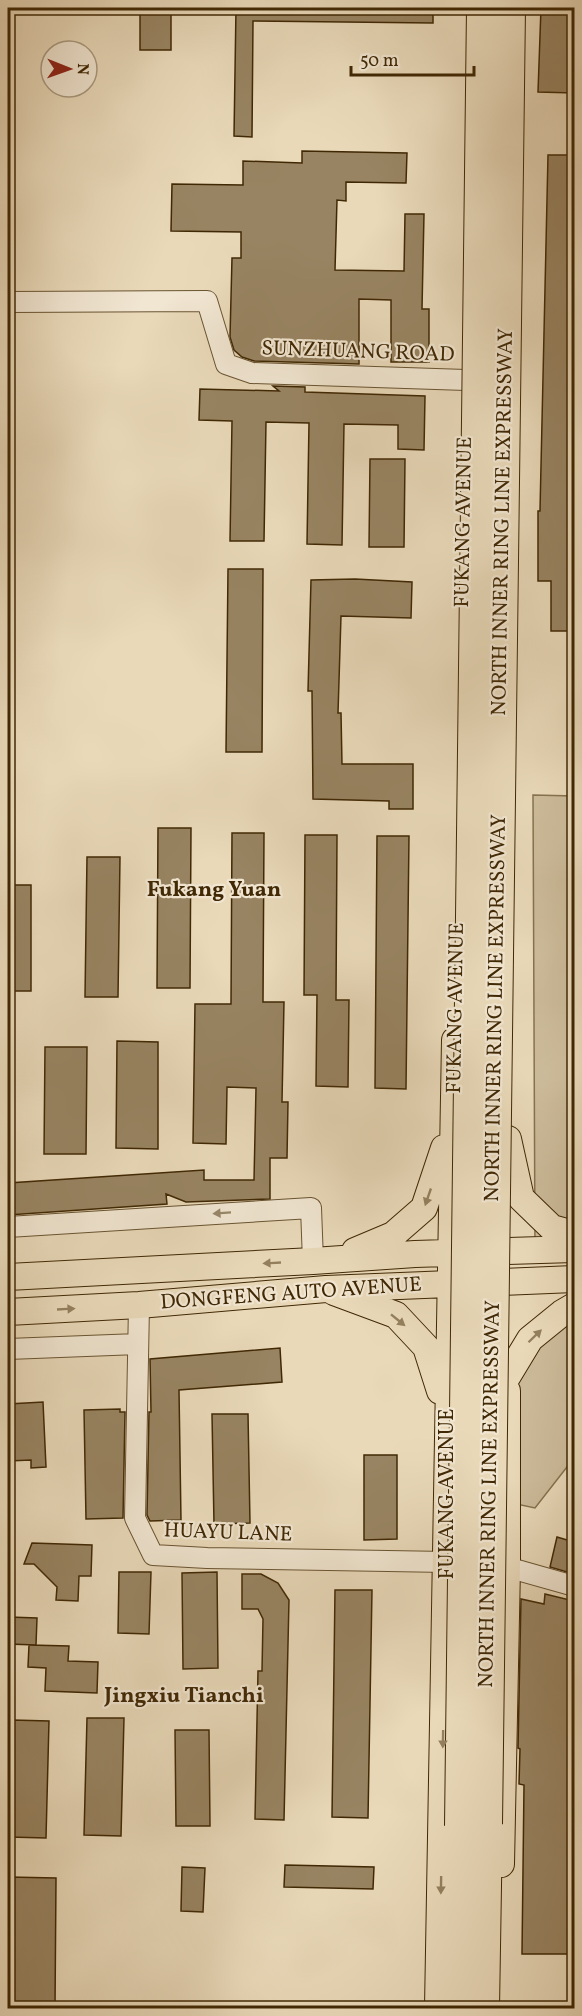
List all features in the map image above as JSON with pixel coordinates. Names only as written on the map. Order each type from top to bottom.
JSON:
[{"type":"highway","name":"NORTH INNER RING LINE EXPRESSWAY","points":[[457,2008],[482,8]]},
{"type":"highway","name":"NORTH INNER RING LINE EXPRESSWAY","points":[[484,2008],[510,8]]},
{"type":"main road","name":"FUKANG AVENUE","points":[[438,2008],[447,1562],[449,1283],[460,817],[470,8]]},
{"type":"main road","points":[[499,2008],[507,1567],[507,1250],[520,8]]},
{"type":"main road","points":[[324,1261],[393,1235],[424,1208],[453,1122]]},
{"type":"main road","points":[[508,1139],[521,1198],[552,1228],[574,1234]]},
{"type":"main road","name":"DONGFENG AUTO AVENUE","points":[[8,1277],[324,1261],[415,1254],[574,1249]]},
{"type":"main road","name":"DONGFENG AUTO AVENUE","points":[[8,1312],[139,1305],[326,1289],[574,1280]]},
{"type":"main road","points":[[326,1289],[396,1315],[426,1347],[447,1412]]},
{"type":"main road","points":[[507,1377],[530,1339],[574,1306]]},
{"type":"street","name":"SUNZHUANG ROAD","points":[[8,302],[207,301],[226,364],[252,373],[466,380]]},
{"type":"street","points":[[8,1227],[311,1208],[324,1261]]},
{"type":"street","name":"HUAYU LANE","points":[[139,1305],[135,1518],[153,1556],[447,1562]]},
{"type":"street","points":[[8,1349],[138,1344]]},
{"type":"street","points":[[507,1567],[574,1586]]},
{"type":"shaded area","points":[[533,795],[574,796],[574,1250],[535,1249]]},
{"type":"shaded area","points":[[574,1316],[574,1458],[535,1508],[507,1502],[507,1391],[535,1344]]},
{"type":"building","points":[[140,8],[171,8],[171,50],[140,50]]},
{"type":"building","points":[[236,8],[433,8],[433,23],[253,21],[252,137],[234,136]]},
{"type":"building","points":[[541,8],[574,8],[574,93],[538,92]]},
{"type":"building","points":[[302,151],[407,153],[406,183],[346,182],[346,201],[337,200],[335,270],[404,271],[405,214],[424,214],[422,309],[429,309],[429,362],[391,362],[391,300],[359,299],[359,364],[254,361],[242,357],[234,350],[230,337],[232,258],[241,258],[241,232],[171,231],[172,184],[243,185],[243,161],[302,163]]},
{"type":"building","points":[[548,155],[574,155],[574,631],[551,631],[551,581],[538,581]]},
{"type":"building","points":[[273,386],[305,387],[305,392],[425,396],[424,450],[398,449],[398,425],[344,424],[342,545],[307,544],[309,423],[266,422],[264,541],[230,541],[232,421],[199,420],[200,389],[279,391]]},
{"type":"building","points":[[370,459],[405,459],[404,547],[369,547]]},
{"type":"building","points":[[228,569],[263,569],[262,752],[226,752]]},
{"type":"building","points":[[355,579],[412,582],[411,618],[341,616],[338,713],[341,713],[342,764],[413,764],[413,809],[389,809],[389,801],[313,799],[312,691],[308,691],[311,580]]},
{"type":"building","points":[[158,828],[191,828],[190,988],[157,988]]},
{"type":"building","points":[[232,833],[264,833],[263,1002],[284,1002],[282,1102],[288,1102],[287,1158],[270,1158],[270,1199],[186,1202],[166,1194],[167,1204],[8,1215],[8,1183],[204,1170],[204,1180],[254,1180],[256,1088],[227,1087],[226,1144],[193,1143],[195,1004],[231,1004]]},
{"type":"building","points":[[305,835],[337,835],[336,1000],[349,1000],[348,1087],[316,1086],[317,995],[304,995]]},
{"type":"building","points":[[377,836],[409,836],[406,1089],[375,1088]]},
{"type":"building","points":[[87,857],[120,857],[118,997],[85,997]]},
{"type":"building","points":[[8,885],[31,885],[31,991],[8,991]]},
{"type":"building","points":[[117,1041],[158,1042],[158,1149],[116,1148]]},
{"type":"building","points":[[45,1047],[87,1047],[86,1154],[44,1154]]},
{"type":"building","points":[[280,1348],[282,1382],[179,1390],[181,1520],[150,1521],[147,1515],[149,1412],[151,1412],[150,1359]]},
{"type":"building","points":[[43,1402],[46,1467],[31,1468],[31,1460],[8,1461],[8,1404]]},
{"type":"building","points":[[120,1409],[120,1412],[125,1412],[123,1518],[86,1519],[84,1410]]},
{"type":"building","points":[[212,1414],[248,1414],[250,1523],[214,1524]]},
{"type":"building","points":[[364,1455],[397,1455],[397,1539],[364,1540]]},
{"type":"building","points":[[557,1537],[574,1542],[574,1574],[550,1567]]},
{"type":"building","points":[[32,1543],[92,1545],[91,1576],[79,1576],[78,1601],[56,1600],[57,1587],[34,1564],[24,1564]]},
{"type":"building","points":[[119,1572],[151,1572],[149,1634],[118,1633]]},
{"type":"building","points":[[217,1572],[218,1668],[183,1669],[182,1573]]},
{"type":"building","points":[[242,1574],[261,1574],[278,1583],[289,1600],[284,1820],[255,1819],[258,1671],[262,1671],[263,1619],[258,1609],[242,1609]]},
{"type":"building","points":[[335,1590],[372,1590],[368,1818],[332,1817]]},
{"type":"building","points":[[545,1594],[574,1601],[574,1954],[522,1954],[524,1785],[519,1784],[520,1749],[518,1748],[521,1599],[544,1604]]},
{"type":"building","points":[[8,1617],[37,1618],[36,1645],[8,1644]]},
{"type":"building","points":[[29,1645],[69,1646],[68,1661],[98,1662],[97,1693],[45,1691],[46,1668],[28,1667]]},
{"type":"building","points":[[87,1718],[124,1718],[121,1836],[84,1835]]},
{"type":"building","points":[[12,1720],[49,1721],[46,1838],[9,1837]]},
{"type":"building","points":[[175,1730],[209,1730],[210,1826],[176,1826]]},
{"type":"building","points":[[285,1865],[374,1867],[373,1889],[284,1887]]},
{"type":"building","points":[[182,1867],[205,1868],[203,1912],[181,1911]]},
{"type":"building","points":[[8,1877],[56,1878],[55,2008],[8,2008]]},
{"type":"district","name":"Fukang Yuan","points":[[214,890]]},
{"type":"district","name":"Jingxiu Tianchi","points":[[184,1696]]}]
